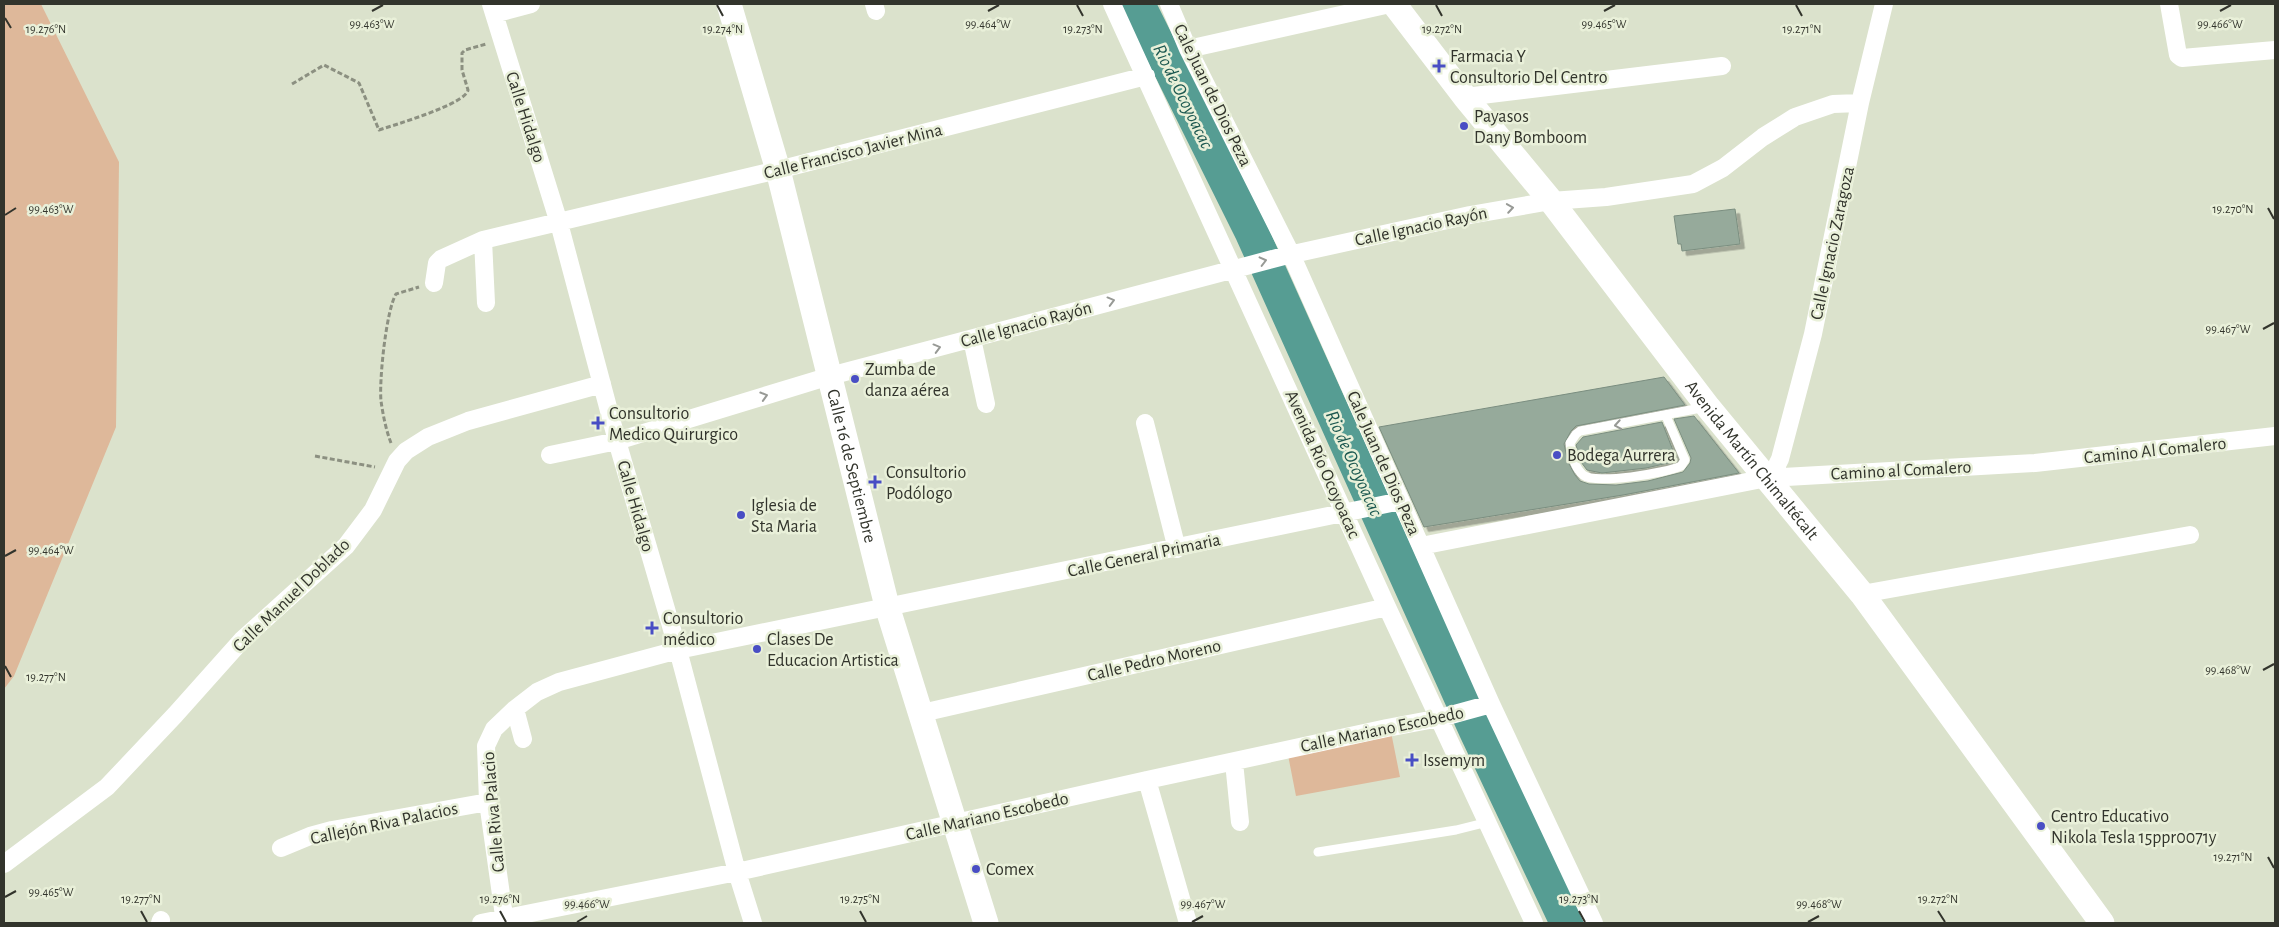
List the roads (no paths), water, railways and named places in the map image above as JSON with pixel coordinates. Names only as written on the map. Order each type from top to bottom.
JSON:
[{"type":"main road","name":"Calle 16 de Septiembre","points":[[729,4],[778,170],[886,606],[922,713],[986,923]]},
{"type":"main road","name":"Avenida Martín Chimaltécalt","points":[[1394,4],[1465,97],[1551,201],[1708,407],[1862,594],[2102,923]]},
{"type":"street","points":[[492,9],[531,4]]},
{"type":"street","name":"Avenida Río Ocoyoacac","points":[[1112,4],[1352,510],[1387,607],[1445,717],[1488,822],[1534,923]]},
{"type":"street","name":"Cale Juan de Dios Peza","points":[[1170,4],[1188,49],[1288,255],[1398,502],[1421,546],[1487,705],[1594,923]]},
{"type":"street","points":[[1188,49],[1390,4]]},
{"type":"street","name":"Calle Ignacio Zaragoza","points":[[1767,478],[1776,469],[1780,459],[1814,334],[1860,104],[1884,4]]},
{"type":"street","points":[[2169,4],[2178,55],[2182,58],[2275,50]]},
{"type":"street","name":"Calle Hidalgo","points":[[492,9],[560,223],[616,441],[678,650],[737,872],[753,923]]},
{"type":"street","points":[[1465,97],[1722,66]]},
{"type":"street","name":"Calle Francisco Javier Mina","points":[[434,283],[437,263],[441,259],[483,240],[778,170],[1146,76]]},
{"type":"street","name":"Calle Ignacio Rayón","points":[[550,455],[616,441],[830,376],[1288,255],[1470,214],[1551,201],[1606,197],[1693,184],[1723,168],[1763,137],[1795,117],[1833,104],[1860,104]]},
{"type":"street","points":[[483,240],[486,303]]},
{"type":"street","points":[[972,339],[986,404]]},
{"type":"street","name":"Calle Manuel Doblado","points":[[4,864],[107,787],[242,640],[346,546],[373,510],[395,466],[406,451],[428,437],[468,421],[602,384]]},
{"type":"street","points":[[1145,423],[1177,549]]},
{"type":"street","name":"Camino Al Comalero","points":[[2035,463],[2275,436]]},
{"type":"street","name":"Camino al Comalero","points":[[1421,546],[1767,478],[2035,463]]},
{"type":"street","name":"Calle General Primaria","points":[[886,606],[1177,549],[1352,510],[1398,502]]},
{"type":"street","points":[[1862,594],[2190,534]]},
{"type":"street","name":"Calle Riva Palacio","points":[[505,921],[488,802],[487,741],[494,729],[515,709],[547,686],[678,650],[886,606]]},
{"type":"street","name":"Calle Pedro Moreno","points":[[922,713],[1387,607]]},
{"type":"street","name":"Calle Mariano Escobedo","points":[[481,923],[505,921],[737,872],[1147,780],[1445,717],[1487,705]]},
{"type":"street","points":[[515,709],[523,739]]},
{"type":"street","points":[[1234,762],[1240,822]]},
{"type":"street","points":[[1147,780],[1188,923]]},
{"type":"street","name":"Callejón Riva Palacios","points":[[281,848],[310,836],[332,830],[488,802]]},
{"type":"lane","points":[[1666,416],[1685,460],[1681,466],[1662,471],[1591,479],[1583,474],[1575,464],[1570,443],[1580,431],[1708,407]]},
{"type":"lane","points":[[1318,852],[1456,830],[1488,822]]},
{"type":"waterway","name":"Rio de Ocoyoacac","points":[[1138,4],[1252,233],[1476,731],[1567,923]]},
{"type":"place","name":"Farmacia Y Consultorio Del Centro","points":[[1439,66]]},
{"type":"place","name":"Payasos Dany Bomboom","points":[[1464,126]]},
{"type":"place","name":"Zumba de danza aérea","points":[[855,379]]},
{"type":"place","name":"Consultorio Medico Quirurgico","points":[[598,423]]},
{"type":"place","name":"Bodega Aurrera","points":[[1557,455]]},
{"type":"place","name":"Consultorio Podólogo","points":[[875,482]]},
{"type":"place","name":"Iglesia de Sta Maria","points":[[741,515]]},
{"type":"place","name":"Consultorio médico","points":[[652,628]]},
{"type":"place","name":"Clases De Educacion Artistica","points":[[757,649]]},
{"type":"place","name":"Issemym","points":[[1412,760]]},
{"type":"place","name":"Centro Educativo Nikola Tesla 15ppr0071y","points":[[2041,826]]},
{"type":"place","name":"Comex","points":[[976,869]]}]
